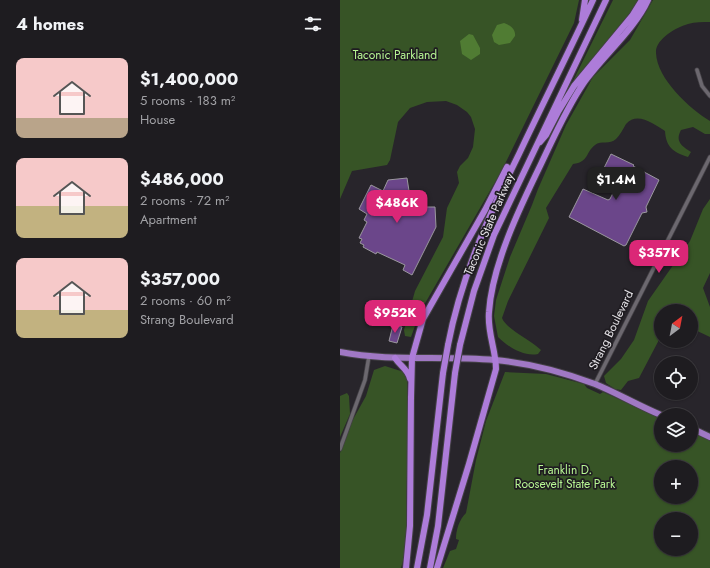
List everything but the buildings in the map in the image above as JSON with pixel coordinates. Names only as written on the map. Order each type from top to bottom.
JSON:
[{"type":"highway","points":[[582,23],[582,9],[585,0]]},
{"type":"highway","name":"Taconic State Parkway","points":[[417,568],[427,515],[443,373],[459,298],[473,256],[490,215],[593,0]]},
{"type":"highway","name":"Taconic State Parkway","points":[[430,568],[438,526],[455,372],[460,345],[474,291],[488,249],[606,0]]},
{"type":"highway","points":[[534,150],[546,135],[574,86],[632,16],[642,0]]},
{"type":"highway","points":[[437,568],[496,369],[496,360],[489,326],[490,302],[502,256],[516,217],[558,127],[576,95],[597,65],[636,19],[648,0]]},
{"type":"highway","points":[[406,568],[410,530],[412,358],[419,328],[427,309],[485,210],[509,165],[516,160]]},
{"type":"highway","points":[[340,352],[395,358],[496,360],[552,370],[595,384],[654,412]]},
{"type":"highway","points":[[395,358],[409,374],[411,398]]},
{"type":"highway","points":[[698,431],[710,437]]},
{"type":"street","points":[[697,70],[702,86],[710,96]]},
{"type":"street","name":"Strang Boulevard","points":[[595,384],[710,157]]},
{"type":"street","points":[[340,449],[365,380],[369,356]]},
{"type":"green space","name":"Taconic Parkland","points":[[340,0],[579,0],[574,23],[502,170],[420,312],[411,337],[405,336],[404,330],[415,291],[443,237],[447,208],[459,183],[457,172],[460,166],[468,158],[473,147],[475,129],[471,117],[467,112],[457,105],[446,101],[427,102],[410,108],[398,122],[390,160],[387,165],[352,171],[340,199]]},
{"type":"green space","points":[[613,0],[639,0],[574,83],[572,83]]},
{"type":"green space","points":[[653,0],[710,0],[710,22],[691,23],[673,31],[659,43],[656,53],[662,73],[668,83],[684,101],[710,121],[710,134],[705,134],[693,127],[681,130],[679,140],[684,148],[691,152],[688,157],[674,151],[671,148],[668,144],[665,131],[656,125],[646,120],[630,120],[614,141],[595,145],[582,161],[573,164],[546,208],[549,218],[508,301],[502,318],[508,326],[541,350],[538,354],[533,355],[522,353],[511,348],[498,337],[494,316],[496,300],[510,257],[566,125],[593,77],[630,40]]},
{"type":"green space","points":[[710,199],[710,273],[703,288],[710,307],[710,337],[698,331],[698,304],[654,304],[655,348],[639,378],[628,381],[621,390],[615,389],[606,383],[604,376],[621,359],[634,340],[648,301],[690,241],[703,209]]},
{"type":"green space","points":[[385,366],[404,372],[407,377],[408,447],[406,550],[401,568],[340,568],[340,453],[351,423],[366,396],[374,370]]},
{"type":"green space","name":"Franklin D. Roosevelt State Park","points":[[505,372],[546,374],[584,384],[587,388],[600,394],[603,392],[654,415],[654,452],[698,452],[698,434],[710,440],[710,568],[443,568],[450,551],[456,549],[459,540],[456,539],[457,529],[461,519],[466,513],[476,460],[486,421]]},
{"type":"green space","points":[[347,393],[349,396],[350,414],[340,437],[340,396]]},
{"type":"shaded area","points":[[504,23],[515,31],[515,36],[510,43],[499,45],[494,42],[492,35],[497,25]]},
{"type":"shaded area","points":[[469,34],[473,35],[480,48],[480,54],[471,60],[462,54],[460,41]]}]
